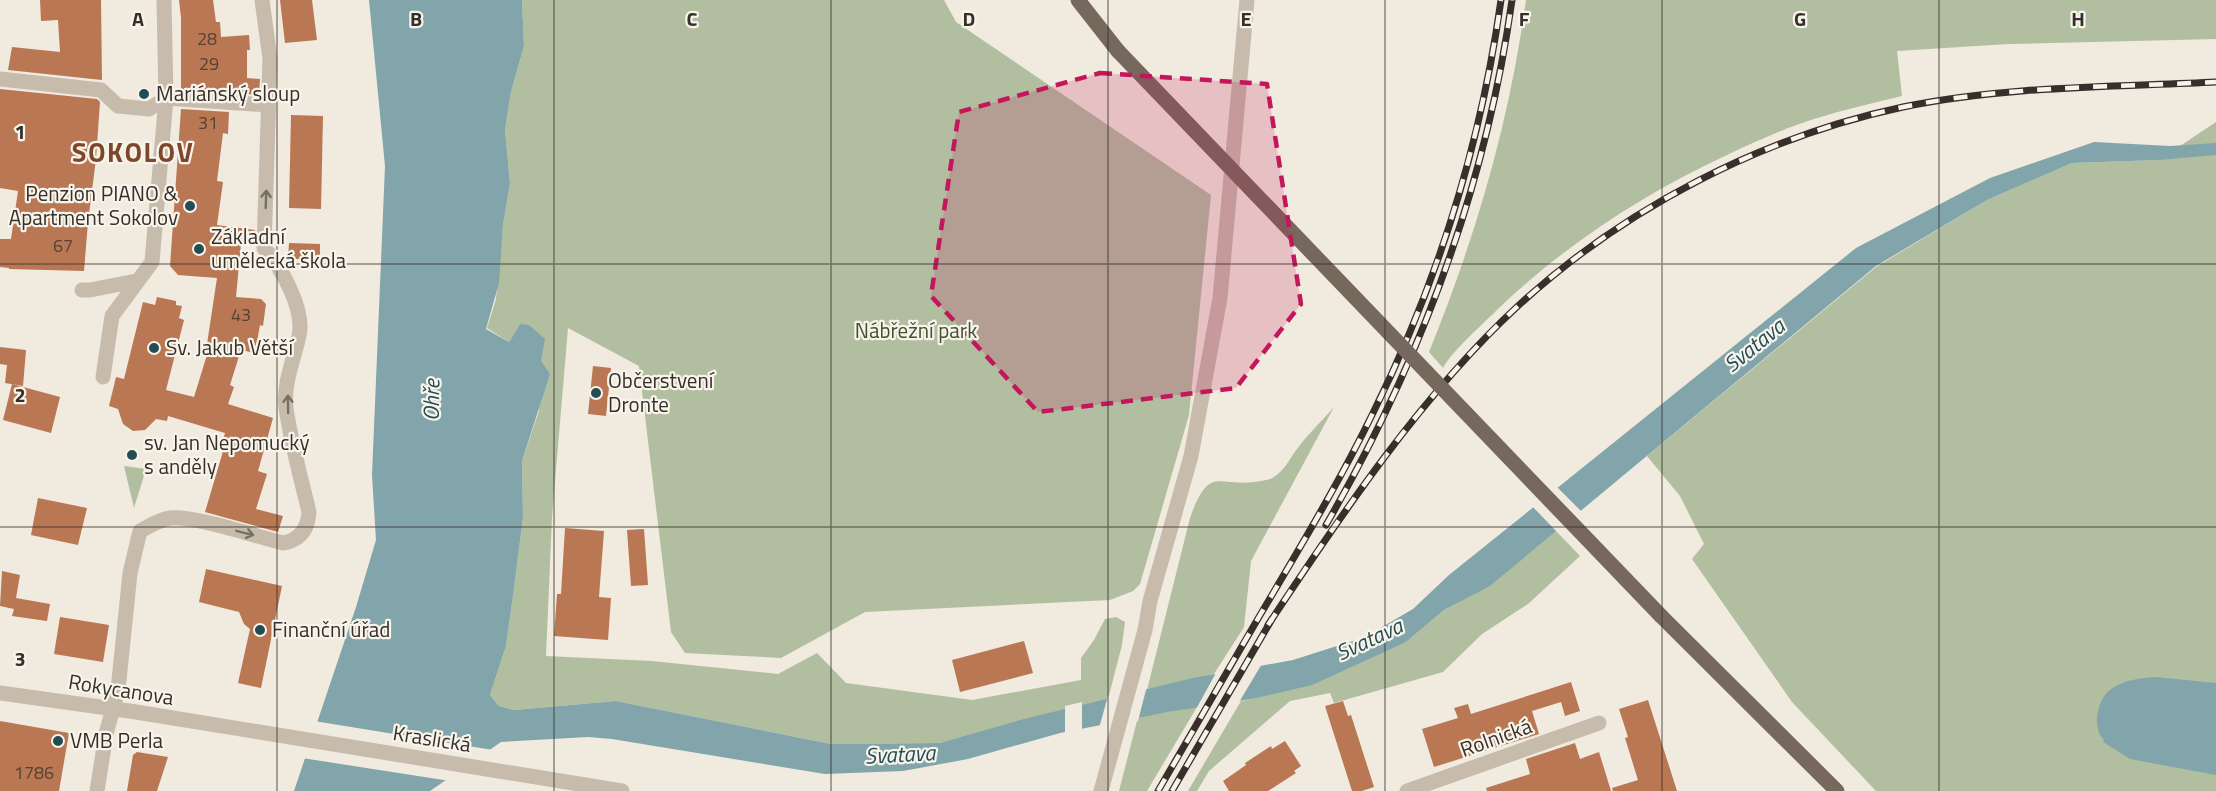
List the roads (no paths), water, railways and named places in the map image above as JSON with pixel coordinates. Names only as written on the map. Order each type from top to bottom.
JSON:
[{"type":"main road","points":[[1078,0],[1118,51],[1661,616],[1837,791]]},
{"type":"street","points":[[103,377],[112,316],[152,262],[166,98],[164,0]]},
{"type":"street","points":[[97,791],[106,734],[114,709],[126,631],[130,573],[140,531],[158,521],[170,518],[188,519],[283,543],[293,541],[304,532],[308,524],[309,512],[286,406],[291,367],[300,333],[295,301],[275,260],[264,248],[270,59],[262,0]]},
{"type":"street","points":[[1101,791],[1150,601],[1191,456],[1220,298],[1247,0]]},
{"type":"street","points":[[0,79],[101,90],[118,106],[149,109],[166,98],[268,105]]},
{"type":"street","points":[[82,290],[136,281]]},
{"type":"street","name":"Rokycanova","points":[[0,693],[236,729]]},
{"type":"street","name":"Rolnická","points":[[1407,791],[1599,723]]},
{"type":"street","name":"Kraslická","points":[[236,729],[622,791]]},
{"type":"water","points":[[369,0],[522,0],[524,46],[511,92],[505,130],[510,183],[503,225],[499,283],[486,329],[509,342],[520,324],[529,325],[545,339],[541,361],[550,374],[522,461],[523,517],[513,596],[506,646],[490,695],[499,706],[514,710],[616,701],[831,744],[940,743],[1024,719],[1193,678],[1293,660],[1365,637],[1413,609],[1449,575],[1856,248],[1990,178],[2094,142],[2170,146],[2216,143],[2216,155],[2159,160],[2072,163],[1987,200],[1876,266],[1490,586],[1444,610],[1406,642],[1312,685],[1251,699],[1060,733],[968,759],[903,771],[825,774],[588,737],[501,742],[430,791],[294,791],[376,540],[372,475],[385,166]]},
{"type":"water","points":[[2155,677],[2216,683],[2216,775],[2130,759],[2103,742],[2098,730],[2097,719],[2103,698],[2109,691],[2124,682]]},
{"type":"railway","points":[[1158,791],[1331,493],[1360,440],[1396,364],[1454,212],[1482,107],[1501,0]]},
{"type":"railway","points":[[1326,525],[1391,400],[1444,272],[1467,205],[1485,138],[1512,0]]},
{"type":"railway","points":[[1268,625],[1354,499],[1416,416],[1449,377],[1519,305],[1560,270],[1604,237],[1650,208],[1747,157],[1850,120],[1903,107],[2019,91],[2216,82]]},
{"type":"railway","points":[[1172,791],[1272,619]]},
{"type":"place","name":"Mariánský sloup","points":[[144,94]]},
{"type":"place","name":"Penzion PIANO & Apartment Sokolov","points":[[190,206]]},
{"type":"place","name":"Základní umělecká škola","points":[[199,249]]},
{"type":"place","name":"Sv. Jakub Větší","points":[[154,348]]},
{"type":"place","name":"Občerstvení Dronte","points":[[596,393]]},
{"type":"place","name":"sv. Jan Nepomucký s anděly","points":[[132,455]]},
{"type":"place","name":"Finanční úřad","points":[[260,630]]},
{"type":"place","name":"VMB Perla","points":[[58,741]]},
{"type":"district","name":"SOKOLOV","points":[[133,153]]},
{"type":"park label","name":"Nábřežní park","points":[[916,331]]},
{"type":"water label","name":"Svatava","points":[[1754,345]]},
{"type":"water label","name":"Ohře","points":[[431,400]]},
{"type":"water label","name":"Svatava","points":[[1369,639]]},
{"type":"water label","name":"Svatava","points":[[900,754]]}]
